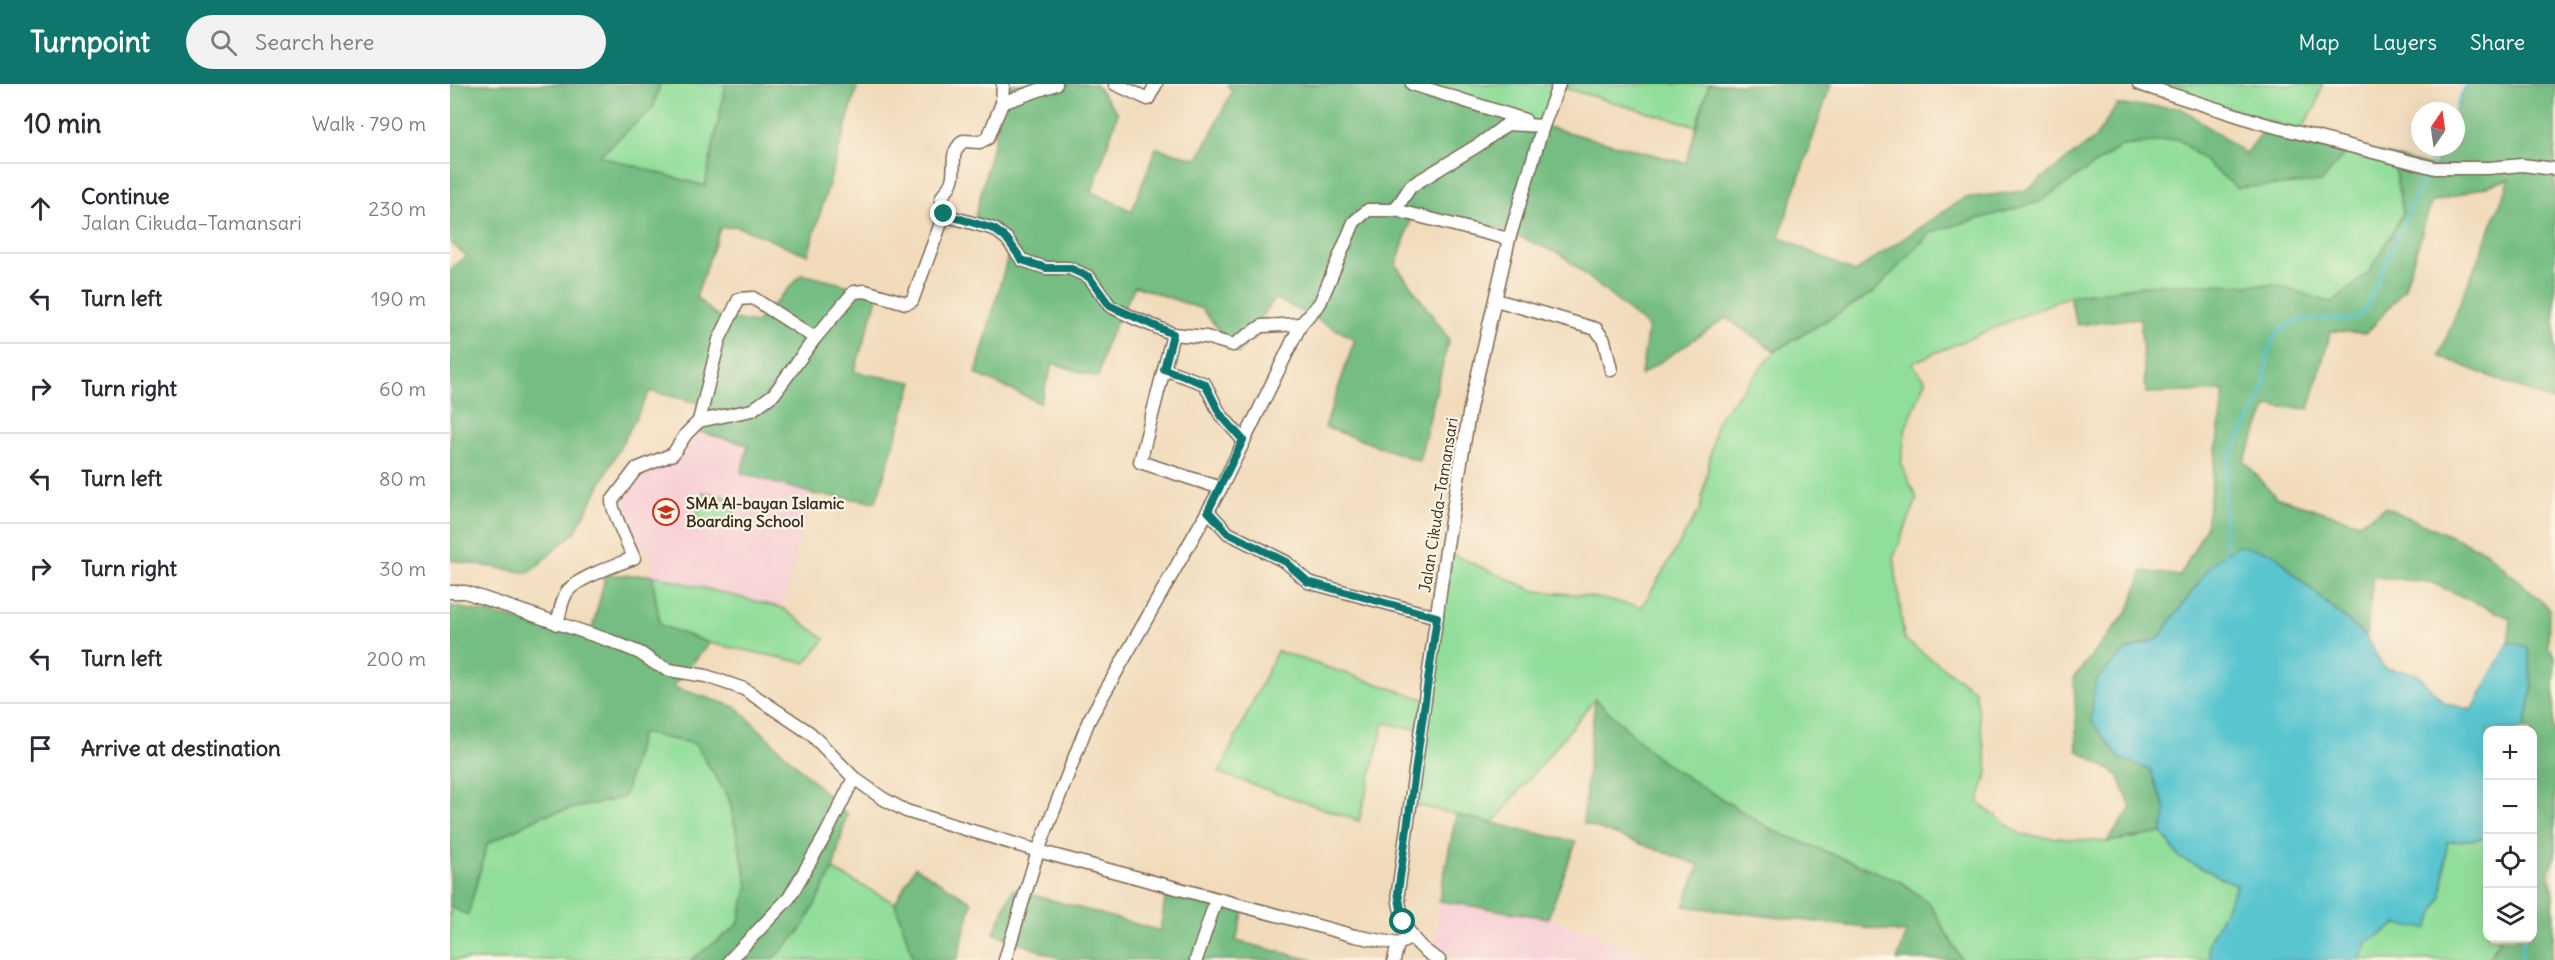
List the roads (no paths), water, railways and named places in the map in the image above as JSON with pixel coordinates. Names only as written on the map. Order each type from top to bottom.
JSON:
[{"type":"street","points":[[699,421],[752,410],[774,394],[815,338],[854,292],[865,291],[906,303],[912,301],[944,214],[940,205],[941,196],[951,182],[952,159],[957,147],[963,141],[980,142],[988,138],[1002,104],[1003,84]]},
{"type":"street","points":[[1002,104],[1056,84]]},
{"type":"street","points":[[1115,84],[1148,99],[1156,84]]},
{"type":"street","points":[[1412,84],[1441,88],[1543,126]]},
{"type":"street","name":"Jalan Cikuda–Tamansari","points":[[1411,938],[1403,922],[1398,892],[1437,617],[1470,408],[1509,240],[1543,126],[1559,84]]},
{"type":"street","points":[[2139,84],[2261,123],[2429,166],[2489,168],[2522,165],[2555,169]]},
{"type":"street","points":[[1395,210],[1412,186],[1480,144],[1507,124],[1543,126]]},
{"type":"street","points":[[1005,960],[1038,851],[1089,720],[1221,488],[1301,324],[1320,303],[1354,222],[1368,210],[1395,210],[1509,240]]},
{"type":"street","points":[[944,214],[994,229],[1007,239],[1022,260],[1046,268],[1069,268],[1089,277],[1110,306],[1173,334],[1206,337],[1233,345],[1262,326],[1301,324]]},
{"type":"street","points":[[558,624],[565,594],[569,588],[605,569],[634,558],[611,507],[612,501],[636,469],[673,454],[686,434],[699,421],[719,340],[739,299],[753,298],[815,338]]},
{"type":"street","points":[[1496,300],[1596,329],[1604,340],[1611,370]]},
{"type":"street","points":[[1173,334],[1140,462],[1221,488]]},
{"type":"street","points":[[1164,369],[1205,384],[1220,414],[1243,440]]},
{"type":"street","points":[[1208,511],[1228,533],[1286,562],[1308,582],[1437,617]]},
{"type":"street","points":[[450,592],[465,592],[640,653],[669,670],[706,676],[744,689],[810,733],[854,778],[882,798],[906,811],[1038,851],[1355,936],[1398,944],[1411,938],[1439,960]]},
{"type":"street","points":[[730,960],[789,898],[826,834],[854,778]]},
{"type":"street","points":[[1196,960],[1216,900]]},
{"type":"street","points":[[1394,960],[1398,944]]},
{"type":"water","points":[[2237,545],[2274,553],[2301,581],[2366,637],[2384,668],[2418,674],[2444,703],[2472,710],[2509,642],[2528,647],[2532,691],[2525,726],[2483,726],[2483,838],[2447,842],[2442,895],[2427,929],[2397,924],[2367,943],[2360,960],[2210,960],[2208,944],[2237,885],[2180,858],[2162,833],[2166,809],[2150,770],[2119,758],[2091,720],[2095,681],[2125,651],[2158,639],[2212,564]]},
{"type":"waterway","points":[[2458,102],[2466,84]]},
{"type":"waterway","points":[[2430,165],[2434,156]]},
{"type":"waterway","points":[[2225,557],[2224,496],[2229,461],[2262,395],[2268,356],[2274,339],[2288,325],[2304,320],[2356,319],[2366,307],[2427,171]]},
{"type":"waterway","points":[[2520,960],[2523,942]]},
{"type":"place","name":"SMA Al-bayan Islamic Boarding School","points":[[666,512]]}]
